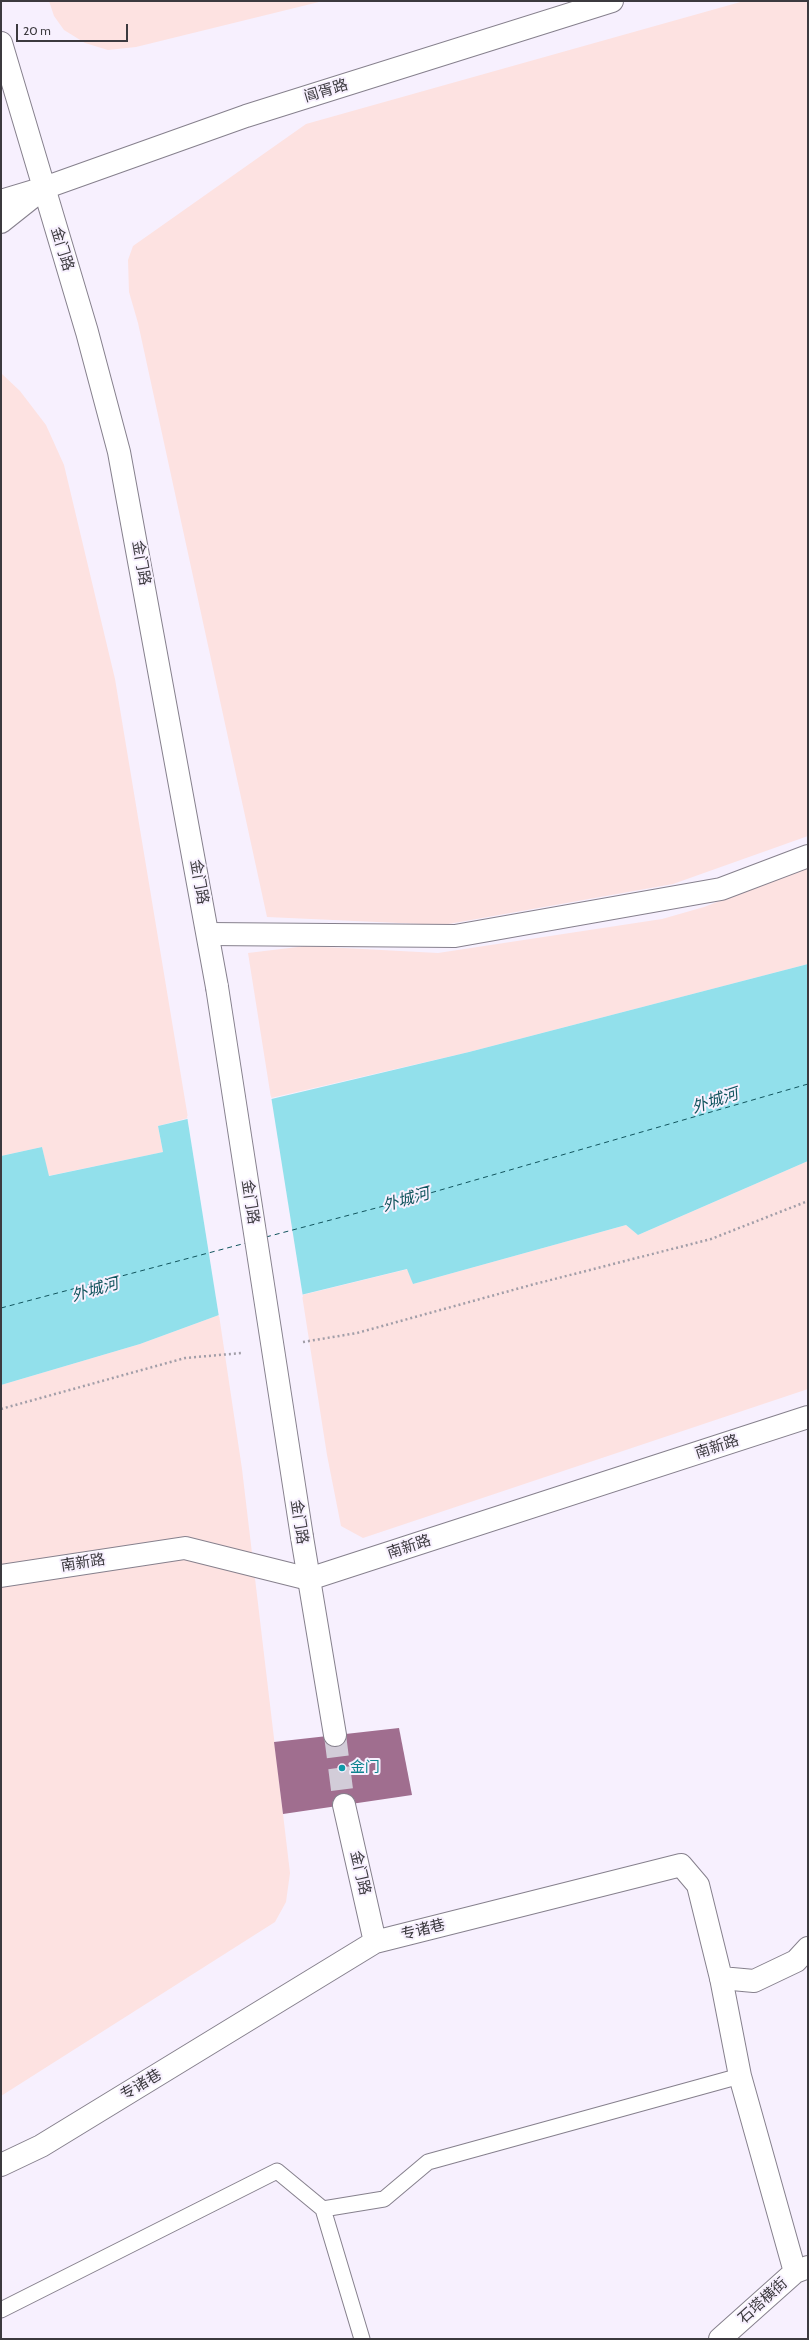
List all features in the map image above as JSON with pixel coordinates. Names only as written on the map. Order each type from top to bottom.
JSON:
[{"type":"street","name":"阊胥路","points":[[1,201],[44,188],[246,116],[612,1]]},
{"type":"street","name":"金门路","points":[[1,43],[95,362],[119,452],[217,987],[302,1537],[335,1735]]},
{"type":"street","name":"阊胥路","points":[[1,222],[44,188]]},
{"type":"street","points":[[208,934],[454,936],[721,889],[808,856]]},
{"type":"street","name":"南新路","points":[[1,1576],[186,1548],[309,1579],[808,1417]]},
{"type":"street","name":"金门路","points":[[344,1805],[375,1942]]},
{"type":"street","name":"专诸巷","points":[[1,2165],[41,2146],[375,1942],[681,1865],[698,1885],[721,1978]]},
{"type":"street","points":[[802,2270],[740,2076],[721,1978],[754,1981],[796,1961],[808,1948]]},
{"type":"street","name":"石塔横街","points":[[720,2339],[802,2270]]},
{"type":"lane","points":[[323,2209],[384,2199],[428,2162],[740,2076]]},
{"type":"lane","points":[[1,2310],[277,2170],[323,2209],[362,2339]]},
{"type":"path","points":[[296,1343],[357,1333],[531,1285],[711,1240],[808,1201]]},
{"type":"path","points":[[1,1409],[185,1358],[243,1352]]},
{"type":"shaded area","points":[[49,1],[323,1],[136,47],[108,50],[85,43],[64,30],[54,16]]},
{"type":"shaded area","points":[[744,1],[808,1],[808,836],[673,884],[443,925],[267,917],[138,323],[129,292],[128,260],[133,246],[306,124]]},
{"type":"shaded area","points":[[1,373],[20,391],[46,425],[64,465],[115,679],[188,1118],[158,1126],[163,1152],[48,1176],[42,1147],[1,1156]]},
{"type":"shaded area","points":[[808,867],[808,964],[469,1052],[271,1098],[248,953],[306,946],[438,953],[662,919],[704,907]]},
{"type":"shaded area","points":[[808,1161],[808,1389],[363,1538],[341,1526],[327,1455],[302,1295],[408,1269],[413,1284],[626,1225],[638,1235]]},
{"type":"shaded area","points":[[219,1315],[242,1469],[290,1873],[286,1902],[275,1922],[1,2096],[1,1385],[140,1344]]},
{"type":"water","name":"外城河","points":[[808,964],[808,1161],[638,1235],[626,1225],[413,1284],[407,1269],[219,1315],[140,1344],[1,1385],[1,1156],[42,1147],[49,1176],[163,1152],[158,1126],[469,1052]]},
{"type":"pier","points":[[271,1096],[303,1297],[219,1317],[187,1116]]},
{"type":"building","name":"金门","points":[[399,1728],[412,1795],[283,1814],[274,1742]]},
{"type":"ferry route","points":[[266,1237],[399,1202],[808,1084]]},
{"type":"ferry route","points":[[1,1308],[246,1243]]},
{"type":"tunnel","points":[[335,1735],[344,1805]]},
{"type":"place","name":"金门","points":[[342,1768]]}]
